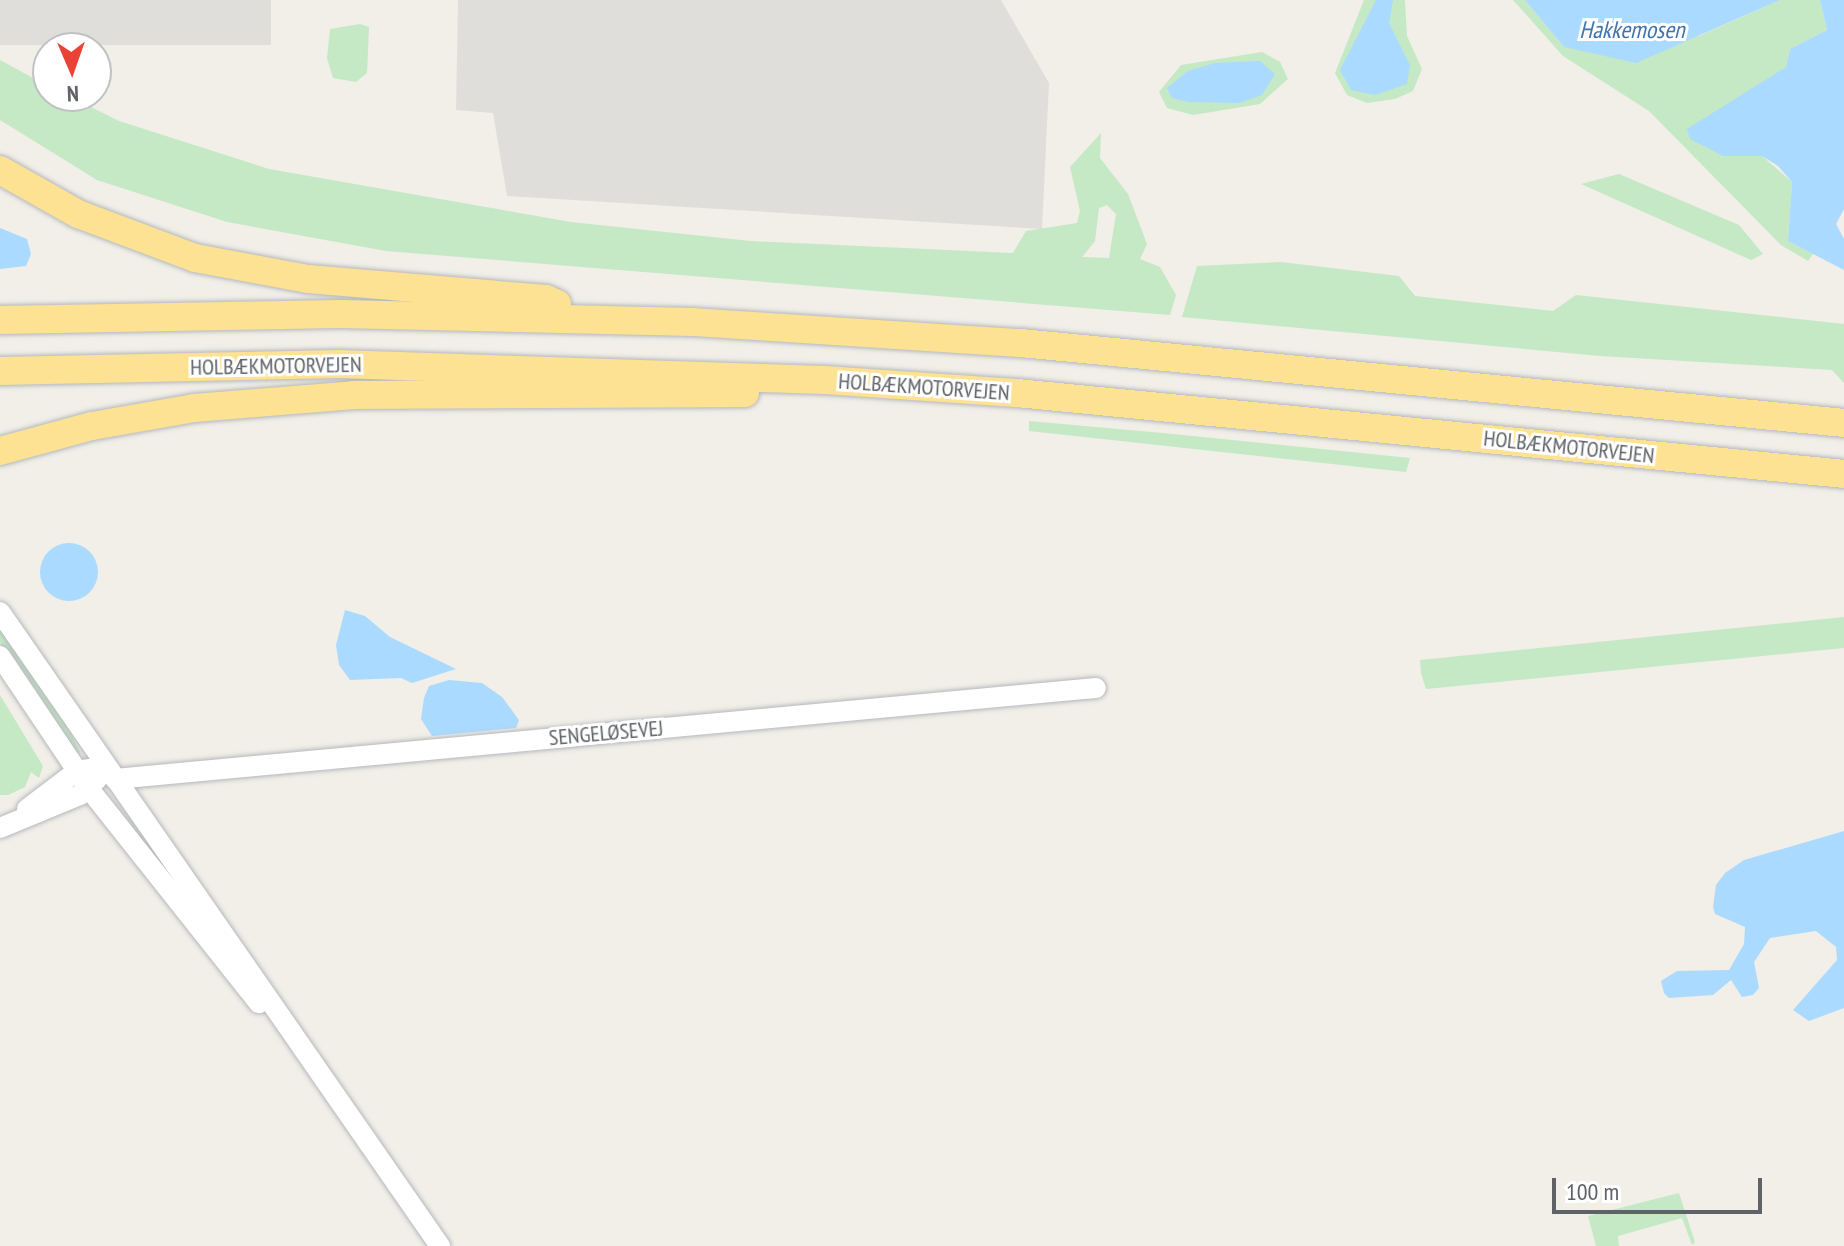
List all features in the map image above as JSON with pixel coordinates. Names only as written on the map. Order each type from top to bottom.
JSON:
[{"type":"highway","points":[[0,170],[78,214],[195,258],[308,279],[546,299],[582,317]]},
{"type":"highway","points":[[0,320],[340,314],[582,317],[1021,343],[1844,423]]},
{"type":"highway","name":"HOLBÆKMOTORVEJEN","points":[[0,371],[339,364],[824,380],[1017,393],[1844,474]]},
{"type":"highway","points":[[0,451],[92,426],[194,408],[354,395],[736,395],[824,380]]},
{"type":"street","points":[[0,612],[440,1246]]},
{"type":"street","points":[[0,656],[90,790],[176,904],[307,1057]]},
{"type":"street","name":"SENGELØSEVEJ","points":[[77,771],[110,773],[1096,688]]},
{"type":"street","points":[[3,827],[77,771]]},
{"type":"street","points":[[3,827],[90,790],[110,773]]},
{"type":"shaded area","points":[[0,0],[271,0],[271,45],[112,45],[112,32],[32,32],[32,45],[0,45]]},
{"type":"shaded area","points":[[458,0],[1001,0],[1049,83],[1042,229],[507,196],[493,113],[456,110]]},
{"type":"green space","points":[[1364,0],[1405,0],[1407,36],[1422,69],[1413,91],[1395,99],[1367,103],[1347,95],[1335,73]]},
{"type":"green space","points":[[1513,0],[1525,0],[1564,47],[1699,36],[1780,0],[1820,0],[1827,30],[1790,49],[1786,67],[1742,98],[1723,156],[1762,156],[1792,182],[1788,241],[1813,254],[1808,261],[1781,245],[1649,111],[1563,56]]},
{"type":"green space","points":[[360,24],[369,27],[367,73],[356,82],[333,78],[327,58],[330,29]]},
{"type":"green space","points":[[1262,52],[1280,62],[1288,79],[1260,104],[1193,115],[1167,108],[1159,92],[1181,65]]},
{"type":"green space","points":[[0,60],[32,77],[32,112],[101,112],[119,121],[269,169],[571,222],[750,241],[1013,253],[1026,231],[1077,223],[1080,211],[1070,167],[1101,133],[1100,158],[1128,194],[1147,244],[1140,259],[1160,267],[1176,295],[1170,315],[386,251],[227,222],[97,180],[0,120]],"holes":[[[1107,205],[1116,214],[1109,258],[1082,257],[1095,241],[1099,208]]]},
{"type":"green space","points":[[1619,174],[1739,225],[1763,254],[1751,260],[1581,184]]},
{"type":"green space","points":[[1281,262],[1399,276],[1415,296],[1553,311],[1576,295],[1844,324],[1844,383],[1832,370],[1600,356],[1182,317],[1197,266]]},
{"type":"green space","points":[[1029,421],[1410,458],[1406,472],[1029,431]]},
{"type":"green space","points":[[1844,617],[1844,648],[1426,689],[1421,673],[1420,660]]},
{"type":"green space","points":[[0,624],[66,723],[80,752],[76,756],[0,642]]},
{"type":"green space","points":[[0,695],[43,766],[39,778],[31,772],[25,787],[8,795],[0,795]]},
{"type":"green space","points":[[1679,1193],[1695,1242],[1692,1245],[1682,1218],[1618,1236],[1619,1246],[1596,1246],[1588,1216]]},
{"type":"water","points":[[1376,0],[1393,0],[1389,23],[1410,65],[1407,84],[1375,95],[1351,90],[1340,70]]},
{"type":"water","name":"Hakkemosen","points":[[1525,0],[1780,0],[1636,63],[1564,47]]},
{"type":"water","points":[[1820,0],[1844,0],[1844,209],[1836,224],[1844,239],[1844,270],[1788,241],[1792,182],[1778,166],[1762,156],[1723,156],[1690,139],[1687,129],[1786,67],[1790,49],[1827,30]]},
{"type":"water","points":[[1260,61],[1275,74],[1262,95],[1239,103],[1188,102],[1172,98],[1167,88],[1188,71],[1215,63]]},
{"type":"water","points":[[0,228],[27,239],[31,254],[26,266],[0,269]]},
{"type":"water","points":[[69,543],[80,545],[89,552],[96,561],[96,583],[89,592],[80,599],[69,601],[58,599],[49,592],[42,583],[40,572],[42,561],[49,552],[58,545]]},
{"type":"water","points":[[345,610],[365,616],[390,637],[456,669],[412,683],[401,678],[350,680],[339,665],[336,645]]},
{"type":"water","points":[[449,680],[482,683],[502,697],[519,720],[516,728],[432,736],[421,719],[424,698],[429,686]]},
{"type":"water","points":[[1844,831],[1844,1008],[1809,1021],[1793,1010],[1837,960],[1836,947],[1816,931],[1770,938],[1754,962],[1759,988],[1753,995],[1742,997],[1731,980],[1713,995],[1669,998],[1664,993],[1661,981],[1677,971],[1729,970],[1744,944],[1745,927],[1715,914],[1713,907],[1716,885],[1725,873],[1744,860]]}]
